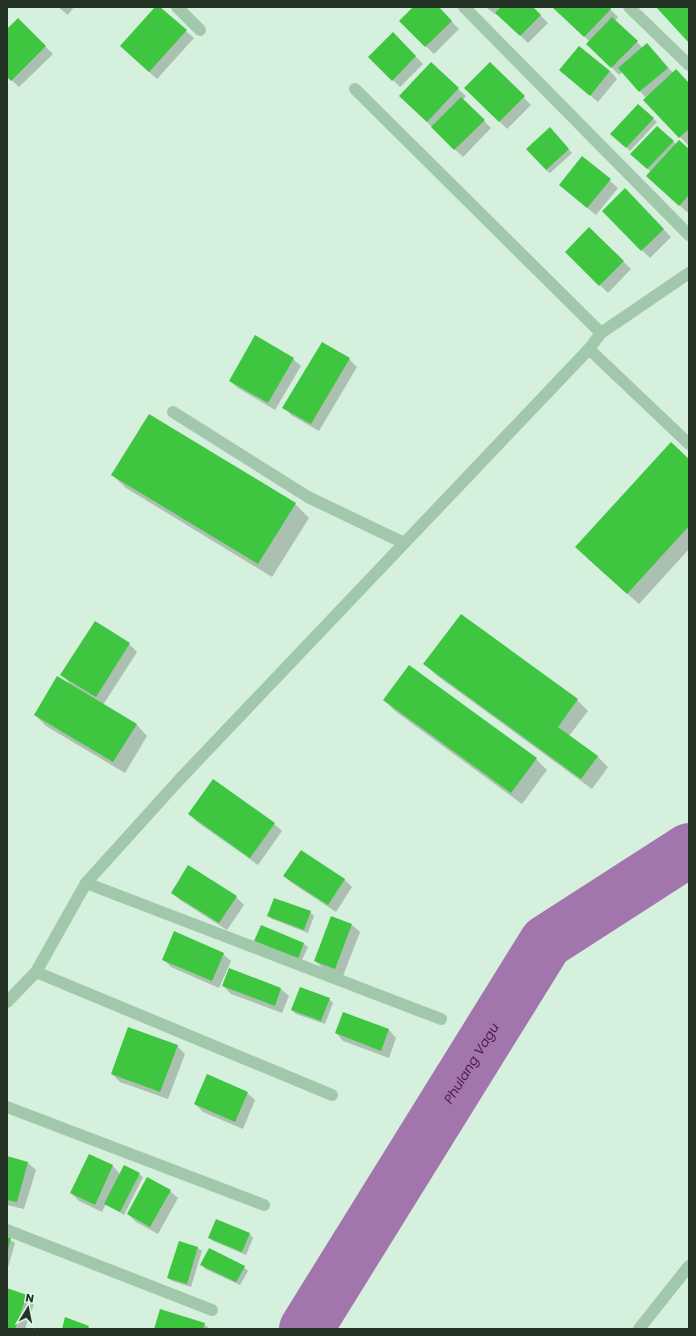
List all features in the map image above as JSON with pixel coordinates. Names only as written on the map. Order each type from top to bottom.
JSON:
[{"type":"street","points":[[177,7],[200,30]]},
{"type":"street","points":[[464,7],[689,235]]},
{"type":"street","points":[[629,7],[689,65]]},
{"type":"street","points":[[355,89],[601,334]]},
{"type":"street","points":[[7,1002],[36,972],[86,883],[185,774],[589,349],[601,334],[689,273]]},
{"type":"street","points":[[589,349],[689,444]]},
{"type":"street","points":[[173,412],[308,497],[404,543]]},
{"type":"street","points":[[86,883],[440,1019]]},
{"type":"street","points":[[36,972],[332,1095]]},
{"type":"street","points":[[7,1107],[264,1205]]},
{"type":"street","points":[[7,1230],[212,1310]]},
{"type":"street","points":[[639,1329],[689,1266]]},
{"type":"building","points":[[155,7],[160,7],[187,30],[149,72],[120,46]]},
{"type":"building","points":[[413,7],[439,7],[452,21],[425,47],[399,21]]},
{"type":"building","points":[[501,7],[533,7],[541,15],[520,36],[495,13]]},
{"type":"building","points":[[552,7],[610,7],[611,9],[584,37]]},
{"type":"building","points":[[656,7],[689,7],[689,43]]},
{"type":"building","points":[[612,17],[638,41],[611,68],[586,44]]},
{"type":"building","points":[[18,18],[46,46],[11,81],[7,77],[7,29]]},
{"type":"building","points":[[393,32],[416,56],[392,81],[368,57]]},
{"type":"building","points":[[647,43],[668,68],[639,92],[618,68]]},
{"type":"building","points":[[579,46],[610,71],[590,96],[559,70]]},
{"type":"building","points":[[431,62],[459,88],[427,122],[399,96]]},
{"type":"building","points":[[490,62],[525,96],[499,122],[464,88]]},
{"type":"building","points":[[676,69],[689,83],[689,129],[679,138],[643,100]]},
{"type":"building","points":[[461,97],[485,120],[454,150],[431,127]]},
{"type":"building","points":[[638,104],[654,118],[626,148],[610,134]]},
{"type":"building","points":[[657,126],[674,141],[647,169],[630,154]]},
{"type":"building","points":[[550,127],[569,149],[546,170],[526,149]]},
{"type":"building","points":[[679,140],[689,149],[689,195],[679,206],[646,176]]},
{"type":"building","points":[[582,156],[611,179],[587,208],[559,185]]},
{"type":"building","points":[[625,188],[664,229],[641,251],[602,211]]},
{"type":"building","points":[[589,227],[624,261],[599,286],[565,252]]},
{"type":"building","points":[[255,335],[294,358],[268,403],[229,381]]},
{"type":"building","points":[[322,342],[350,358],[311,424],[282,408]]},
{"type":"building","points":[[149,414],[296,503],[258,564],[111,475]]},
{"type":"building","points":[[671,442],[689,459],[689,526],[627,594],[575,547]]},
{"type":"building","points":[[461,614],[578,699],[558,727],[598,756],[581,779],[423,664]]},
{"type":"building","points":[[95,621],[130,643],[96,697],[60,675]]},
{"type":"building","points":[[409,665],[537,758],[511,793],[383,700]]},
{"type":"building","points":[[57,676],[137,724],[113,762],[34,715]]},
{"type":"building","points":[[213,779],[275,823],[250,858],[188,814]]},
{"type":"building","points":[[301,850],[345,879],[328,905],[283,876]]},
{"type":"building","points":[[188,865],[237,896],[219,923],[171,893]]},
{"type":"building","points":[[274,898],[311,911],[304,930],[267,916]]},
{"type":"building","points":[[331,916],[352,924],[335,969],[314,961]]},
{"type":"building","points":[[261,925],[304,943],[298,959],[254,941]]},
{"type":"building","points":[[174,931],[224,953],[212,981],[162,960]]},
{"type":"building","points":[[229,968],[281,988],[275,1006],[222,986]]},
{"type":"building","points":[[300,987],[330,998],[321,1021],[291,1010]]},
{"type":"building","points":[[343,1012],[389,1029],[381,1051],[335,1033]]},
{"type":"building","points":[[128,1027],[178,1045],[160,1092],[111,1074]]},
{"type":"building","points":[[207,1074],[248,1092],[235,1122],[194,1104]]},
{"type":"building","points":[[89,1154],[113,1165],[95,1205],[70,1193]]},
{"type":"building","points":[[7,1156],[28,1162],[17,1202],[7,1200]]},
{"type":"building","points":[[124,1165],[140,1173],[120,1212],[104,1204]]},
{"type":"building","points":[[147,1177],[171,1190],[150,1227],[127,1214]]},
{"type":"building","points":[[216,1219],[250,1233],[242,1252],[208,1238]]},
{"type":"building","points":[[7,1237],[11,1238],[7,1253]]},
{"type":"building","points":[[179,1241],[198,1247],[187,1284],[167,1278]]},
{"type":"building","points":[[209,1248],[245,1266],[236,1282],[200,1265]]},
{"type":"building","points":[[7,1288],[27,1295],[15,1329],[7,1329]]},
{"type":"building","points":[[160,1309],[205,1323],[203,1329],[154,1329]]},
{"type":"building","points":[[65,1317],[89,1326],[88,1329],[62,1329]]},
{"type":"waterway","name":"Phulang Vagu","points":[[306,1329],[546,942],[689,850]]}]
